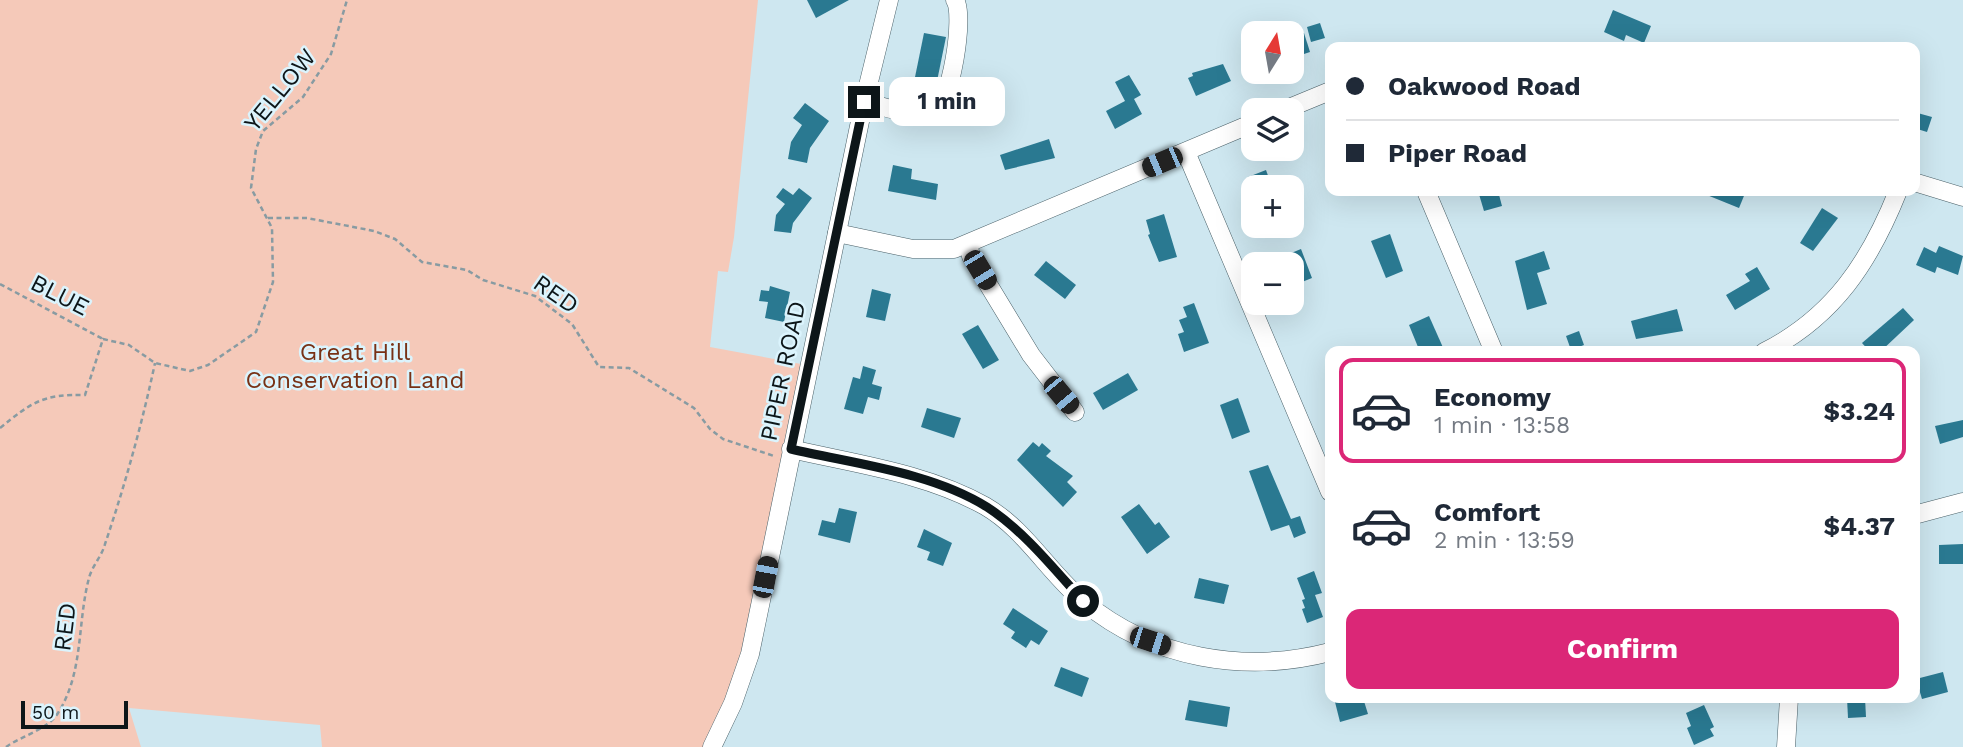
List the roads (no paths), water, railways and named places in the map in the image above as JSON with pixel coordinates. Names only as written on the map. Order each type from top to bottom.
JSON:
[{"type":"street","name":"PIPER ROAD","points":[[712,747],[733,703],[750,654],[864,102],[889,0]]},
{"type":"street","points":[[864,102],[919,113],[936,111],[941,107],[947,95],[959,27],[959,8],[955,0]]},
{"type":"street","points":[[1304,102],[1325,93]]},
{"type":"street","points":[[837,233],[927,251],[954,249],[1241,129]]},
{"type":"street","points":[[1186,152],[1325,480]]},
{"type":"street","points":[[1920,184],[1963,197]]},
{"type":"street","points":[[1428,196],[1491,346]]},
{"type":"street","points":[[1774,346],[1811,323],[1840,295],[1872,250],[1896,196]]},
{"type":"street","points":[[968,244],[971,256],[1031,355],[1075,412]]},
{"type":"street","points":[[790,454],[911,477],[941,486],[987,508],[1014,529],[1083,601],[1120,627],[1150,641],[1192,656],[1246,663],[1287,662],[1325,653]]},
{"type":"street","points":[[1920,513],[1963,502]]},
{"type":"street","points":[[1786,747],[1789,703]]},
{"type":"park label","name":"Great Hill Conservation Land","points":[[355,366]]}]
